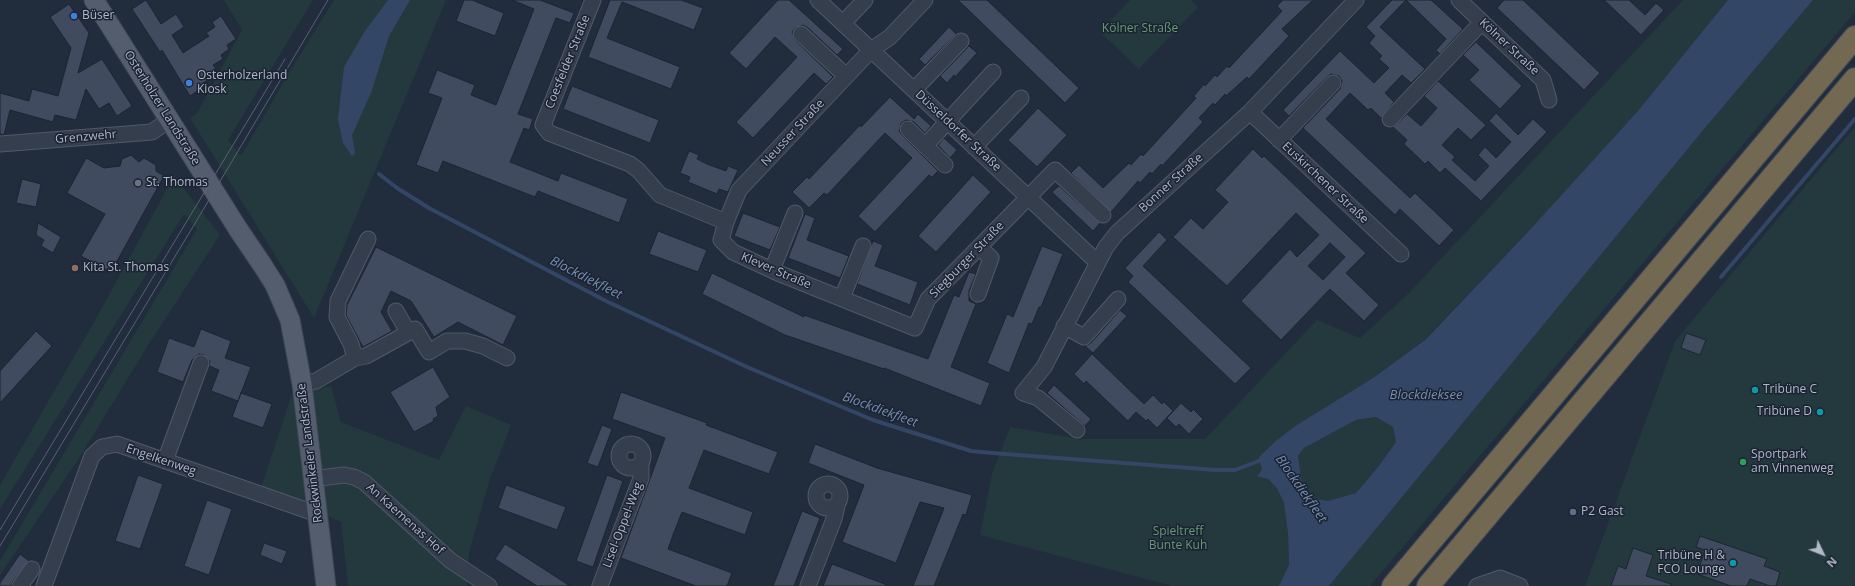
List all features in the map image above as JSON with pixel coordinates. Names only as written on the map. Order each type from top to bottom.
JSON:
[{"type":"highway","points":[[1393,586],[1855,37]]},
{"type":"highway","points":[[1428,586],[1855,78]]},
{"type":"main road","name":"Osterholzer Landstraße","points":[[94,0],[275,285],[290,320]]},
{"type":"main road","name":"Rockwinkeler Landstraße","points":[[290,320],[302,384],[312,479],[326,586]]},
{"type":"street","name":"Coesfelder Straße","points":[[593,0],[543,124],[549,133],[630,164],[638,170],[660,196],[726,222]]},
{"type":"street","name":"Düsseldorfer Straße","points":[[818,0],[1097,262]]},
{"type":"street","points":[[843,23],[865,0]]},
{"type":"street","name":"Neusser Straße","points":[[726,222],[739,190],[871,50],[890,37],[925,0]]},
{"type":"street","name":"Bonner Straße","points":[[1077,430],[1038,398],[1023,393],[1044,367],[1097,262],[1117,233],[1250,112],[1356,0]]},
{"type":"street","name":"Kölner Straße","points":[[1459,0],[1543,80],[1548,100]]},
{"type":"street","points":[[1390,119],[1482,22]]},
{"type":"street","points":[[800,34],[846,76]]},
{"type":"street","points":[[914,90],[961,41]]},
{"type":"street","points":[[925,146],[993,72]]},
{"type":"street","points":[[1280,140],[1333,83]]},
{"type":"street","points":[[974,147],[1021,98]]},
{"type":"street","name":"Euskirchener Straße","points":[[1250,112],[1401,254]]},
{"type":"street","name":"Grenzwehr","points":[[0,144],[152,132],[169,120]]},
{"type":"street","points":[[908,129],[945,165]]},
{"type":"street","name":"Siegburger Straße","points":[[915,328],[928,299],[1055,170],[1103,215]]},
{"type":"street","points":[[772,270],[795,213]]},
{"type":"street","name":"Klever Straße","points":[[726,222],[721,240],[732,252],[772,270],[915,328]]},
{"type":"street","points":[[355,358],[351,344],[337,317],[338,301],[368,238]]},
{"type":"street","points":[[842,298],[863,246]]},
{"type":"street","points":[[978,294],[991,258],[979,247]]},
{"type":"street","points":[[1064,326],[1084,337],[1118,299]]},
{"type":"street","points":[[396,311],[408,332]]},
{"type":"street","points":[[302,384],[316,381],[355,358],[366,356],[415,329],[429,352],[447,341],[465,341],[482,346],[507,358]]},
{"type":"street","points":[[165,461],[201,363]]},
{"type":"street","name":"Engelkenweg","points":[[44,586],[92,456],[102,447],[117,444],[317,514]]},
{"type":"street","name":"Lisel-Oppel-Weg","points":[[600,586],[641,478],[641,463]]},
{"type":"street","name":"An Kaemenas Hof","points":[[312,479],[344,475],[354,477],[364,482],[451,561],[489,586]]},
{"type":"street","points":[[808,586],[834,519],[836,506]]},
{"type":"street","points":[[20,586],[32,569]]},
{"type":"street","points":[[1477,586],[1500,578],[1520,586]]},
{"type":"green space","points":[[224,0],[313,0],[228,140],[241,156],[287,76],[334,0],[446,0],[314,318],[190,118],[197,113],[242,30]]},
{"type":"green space","name":"Kölner Straße","points":[[1130,0],[1191,0],[1198,7],[1139,69],[1100,32]]},
{"type":"green space","name":"Spieltreff Bunte Kuh","points":[[1683,0],[1728,0],[1637,112],[1526,234],[1425,339],[1373,378],[1343,397],[1268,479],[1278,488],[1284,502],[1288,534],[1289,566],[1279,586],[1172,586],[980,535],[992,474],[1010,427],[1080,439],[1205,439],[1317,320],[1360,338],[1408,294]]},
{"type":"green space","points":[[1813,0],[1855,0],[1855,12],[1370,586],[1329,586],[1700,134]]},
{"type":"green space","name":"Sportpark am Vinnenweg","points":[[1855,127],[1854,586],[1585,586],[1675,341]]},
{"type":"green space","points":[[174,176],[220,235],[147,347],[78,460],[0,575],[0,561],[197,229],[184,214],[0,509],[0,485],[98,315]]},
{"type":"green space","points":[[331,386],[341,422],[439,460],[466,406],[511,425],[489,482],[469,553],[467,586],[348,586],[341,522],[261,488],[292,394]]},
{"type":"green space","points":[[1376,417],[1393,427],[1396,442],[1378,467],[1356,493],[1328,501],[1311,498],[1302,484],[1298,456],[1304,448],[1356,420]]},
{"type":"water","points":[[388,0],[410,0],[389,36],[371,93],[352,135],[355,153],[352,156],[343,143],[338,119],[344,67],[365,31]]},
{"type":"water","name":"Blockdieksee","points":[[1728,0],[1813,0],[1700,134],[1329,586],[1279,586],[1289,565],[1288,534],[1284,503],[1277,488],[1268,479],[1257,476],[1262,470],[1259,457],[1277,440],[1297,425],[1373,378],[1426,339],[1526,234],[1637,112]],"holes":[[[1376,417],[1393,427],[1396,442],[1378,467],[1356,493],[1328,501],[1311,498],[1302,484],[1298,456],[1304,448],[1356,420]]]},
{"type":"building","points":[[146,0],[161,24],[176,14],[184,27],[172,35],[183,53],[209,36],[206,33],[215,27],[212,22],[221,16],[236,39],[227,45],[229,49],[221,55],[223,59],[213,65],[216,69],[206,75],[209,79],[198,87],[200,89],[190,96],[162,50],[160,52],[132,9]]},
{"type":"building","points":[[464,0],[472,0],[504,13],[495,36],[456,21]]},
{"type":"building","points":[[512,0],[540,0],[574,13],[570,23],[556,18],[518,114],[533,119],[529,130],[524,128],[510,162],[558,181],[561,173],[628,199],[619,223],[538,191],[535,197],[443,161],[438,173],[416,165],[442,98],[428,93],[437,70],[475,85],[471,95],[496,105],[534,9]]},
{"type":"building","points":[[610,0],[681,0],[703,8],[694,30],[622,2],[607,38],[680,67],[671,89],[588,57]]},
{"type":"building","points":[[778,0],[789,0],[843,49],[837,55],[807,27],[803,25],[795,28],[792,32],[795,40],[833,77],[826,84],[814,73],[753,138],[736,122],[797,57],[775,37],[746,69],[729,53]]},
{"type":"building","points":[[958,0],[987,0],[1079,88],[1065,103]]},
{"type":"building","points":[[1283,0],[1313,0],[1282,29],[1289,36],[1249,79],[1247,77],[1226,96],[1225,94],[1215,105],[1213,103],[1199,118],[1203,122],[1162,166],[1161,164],[1152,174],[1150,172],[1140,183],[1138,181],[1111,212],[1071,173],[1079,165],[1103,188],[1129,163],[1131,165],[1141,154],[1143,156],[1196,98],[1194,96],[1204,84],[1205,86],[1215,75],[1217,77],[1227,66],[1229,68],[1282,11],[1277,6]]},
{"type":"building","points":[[1392,0],[1406,0],[1380,27],[1425,69],[1411,83],[1402,75],[1385,93],[1394,102],[1381,118],[1371,108],[1368,110],[1350,93],[1326,119],[1410,198],[1415,193],[1454,230],[1439,246],[1400,209],[1395,215],[1303,128],[1340,89],[1342,81],[1339,76],[1331,74],[1327,77],[1289,116],[1283,110],[1340,51],[1374,83],[1389,68],[1379,59],[1382,56],[1369,43],[1375,36],[1366,27]]},
{"type":"building","points":[[1406,0],[1431,0],[1463,29],[1440,54],[1436,50],[1446,39]]},
{"type":"building","points":[[1504,0],[1523,0],[1600,73],[1584,90],[1497,8]]},
{"type":"building","points":[[1604,0],[1629,0],[1645,15],[1656,3],[1664,10],[1641,35]]},
{"type":"building","points":[[69,4],[89,33],[78,73],[102,59],[132,106],[117,116],[109,103],[99,109],[86,89],[76,120],[55,115],[53,122],[10,110],[4,135],[0,134],[0,93],[29,101],[32,89],[58,96],[71,48],[50,17]]},
{"type":"building","points":[[949,27],[956,34],[925,65],[919,59]]},
{"type":"building","points":[[1476,42],[1522,86],[1500,109],[1469,80],[1479,70],[1463,55]]},
{"type":"building","points":[[969,46],[977,53],[955,77],[954,75],[947,83],[940,76]]},
{"type":"building","points":[[1438,81],[1486,125],[1471,140],[1458,128],[1442,145],[1455,157],[1452,160],[1475,181],[1489,166],[1478,155],[1485,147],[1496,158],[1511,142],[1489,121],[1496,113],[1518,135],[1533,119],[1547,132],[1481,201],[1445,168],[1440,173],[1428,161],[1425,164],[1404,144],[1407,140],[1393,127],[1407,114],[1421,126],[1437,108],[1424,96]]},
{"type":"building","points":[[572,86],[659,120],[650,143],[563,109]]},
{"type":"building","points":[[890,97],[914,119],[918,114],[931,126],[925,133],[914,122],[906,120],[901,123],[899,131],[938,171],[932,177],[929,175],[875,232],[858,216],[912,158],[885,133],[827,195],[824,193],[809,208],[792,192],[807,177],[809,179],[860,125],[861,127]]},
{"type":"building","points":[[1038,108],[1067,135],[1037,167],[1008,140]]},
{"type":"building","points":[[944,138],[957,150],[950,158],[938,145]]},
{"type":"building","points":[[1253,149],[1262,158],[1264,156],[1366,253],[1346,273],[1379,305],[1364,321],[1330,289],[1281,340],[1241,301],[1290,249],[1297,257],[1319,235],[1296,213],[1227,286],[1173,237],[1191,218],[1203,229],[1228,202],[1215,190]],"holes":[[[1330,243],[1345,257],[1323,280],[1308,266]]]},
{"type":"building","points":[[689,151],[699,155],[697,159],[707,164],[726,171],[728,166],[738,170],[728,192],[719,189],[717,194],[688,182],[690,177],[680,173]]},
{"type":"building","points":[[131,155],[139,162],[144,158],[156,165],[156,171],[164,176],[111,272],[81,256],[105,214],[67,193],[86,158],[104,168],[120,166],[122,159]]},
{"type":"building","points":[[973,175],[991,192],[936,252],[918,236]]},
{"type":"building","points":[[22,179],[41,184],[36,207],[16,203]]},
{"type":"building","points":[[1059,186],[1100,223],[1093,231],[1052,192]]},
{"type":"building","points":[[743,213],[780,227],[770,250],[734,236]]},
{"type":"building","points":[[805,214],[815,218],[807,240],[849,256],[840,278],[788,258]]},
{"type":"building","points":[[38,223],[61,237],[53,253],[41,246],[44,240],[36,235]]},
{"type":"building","points":[[658,231],[707,250],[698,272],[649,254]]},
{"type":"building","points":[[1159,232],[1167,240],[1143,266],[1251,368],[1235,384],[1128,282],[1133,276],[1125,268]]},
{"type":"building","points":[[873,241],[883,245],[875,266],[918,282],[910,305],[857,284]]},
{"type":"building","points":[[1042,246],[1063,254],[1041,307],[1039,307],[1032,324],[1029,323],[1009,373],[987,363],[1007,314],[1013,317]]},
{"type":"building","points":[[376,247],[517,316],[503,345],[458,322],[434,337],[411,301],[391,291],[381,312],[392,331],[363,347],[346,315],[347,305]]},
{"type":"building","points":[[969,272],[976,274],[969,291],[969,301],[976,304],[951,367],[990,383],[981,406],[884,368],[785,335],[702,294],[712,273],[804,317],[804,315],[928,359],[954,295],[959,297]]},
{"type":"building","points":[[1120,310],[1127,316],[1093,353],[1085,346],[1091,343]]},
{"type":"building","points":[[201,329],[231,341],[225,358],[251,367],[238,401],[211,391],[219,370],[209,366],[210,361],[204,355],[199,354],[192,360],[183,382],[157,372],[169,338],[194,347]]},
{"type":"building","points":[[36,331],[52,346],[0,403],[0,371]]},
{"type":"building","points":[[1686,333],[1706,340],[1700,355],[1681,348]]},
{"type":"building","points":[[1092,354],[1144,404],[1153,395],[1162,404],[1164,402],[1173,411],[1157,428],[1148,419],[1146,421],[1136,412],[1128,421],[1086,381],[1084,384],[1074,374]]},
{"type":"building","points":[[433,367],[450,397],[436,407],[438,416],[433,419],[434,421],[414,432],[390,392]]},
{"type":"building","points":[[1054,385],[1091,419],[1085,426],[1047,393]]},
{"type":"building","points":[[621,392],[707,423],[706,425],[778,452],[769,474],[704,450],[689,488],[753,512],[745,535],[682,512],[668,549],[732,573],[727,586],[696,586],[621,558],[665,438],[612,419]]},
{"type":"building","points":[[241,393],[272,404],[263,428],[232,417]]},
{"type":"building","points":[[1181,403],[1191,412],[1193,409],[1203,419],[1189,434],[1179,424],[1176,427],[1167,418]]},
{"type":"building","points":[[602,425],[612,429],[598,467],[587,463]]},
{"type":"building","points":[[815,444],[877,468],[972,495],[966,515],[963,514],[934,586],[913,586],[944,508],[920,502],[896,563],[842,542],[864,485],[808,463]]},
{"type":"building","points":[[138,475],[163,484],[140,549],[115,541]]},
{"type":"building","points":[[607,475],[623,481],[593,567],[576,561]]},
{"type":"building","points":[[506,485],[566,507],[557,530],[498,508]]},
{"type":"building","points":[[207,500],[232,509],[209,575],[184,566]]},
{"type":"building","points":[[802,511],[820,518],[794,586],[773,586]]},
{"type":"building","name":"Tribüne H & FCO Lounge","points":[[1700,536],[1767,559],[1764,566],[1780,572],[1776,586],[1770,586],[1750,579],[1747,586],[1731,586],[1697,574],[1705,550],[1696,547]]},
{"type":"building","points":[[264,543],[287,551],[282,564],[260,555]]},
{"type":"building","points":[[505,544],[570,586],[537,586],[495,559]]},
{"type":"building","points":[[1633,548],[1653,555],[1646,576],[1671,584],[1671,586],[1611,586],[1618,566],[1626,569]]},
{"type":"building","points":[[20,554],[29,561],[13,581],[11,586],[0,586],[0,583]]},
{"type":"building","points":[[832,564],[887,585],[887,586],[823,586]]},
{"type":"waterway","points":[[1721,277],[1855,119]]},
{"type":"waterway","name":"Blockdiekfleet","points":[[379,174],[397,188],[429,208],[606,301],[747,367],[873,420],[971,451],[1216,470],[1235,470],[1264,459]]},
{"type":"tram line","points":[[0,546],[328,0]]},
{"type":"tram line","points":[[0,530],[285,59]]},
{"type":"place","name":"Büser","points":[[74,16]]},
{"type":"place","name":"Osterholzerland Kiosk","points":[[189,83]]},
{"type":"place","name":"St. Thomas","points":[[138,183]]},
{"type":"place","name":"Kita St. Thomas","points":[[75,268]]},
{"type":"place","name":"Tribüne C","points":[[1755,390]]},
{"type":"place","name":"Tribüne D","points":[[1820,412]]},
{"type":"place","name":"Sportpark am Vinnenweg","points":[[1743,462]]},
{"type":"place","name":"P2 Gast","points":[[1573,512]]},
{"type":"place","name":"Tribüne H & FCO Lounge","points":[[1733,563]]}]
